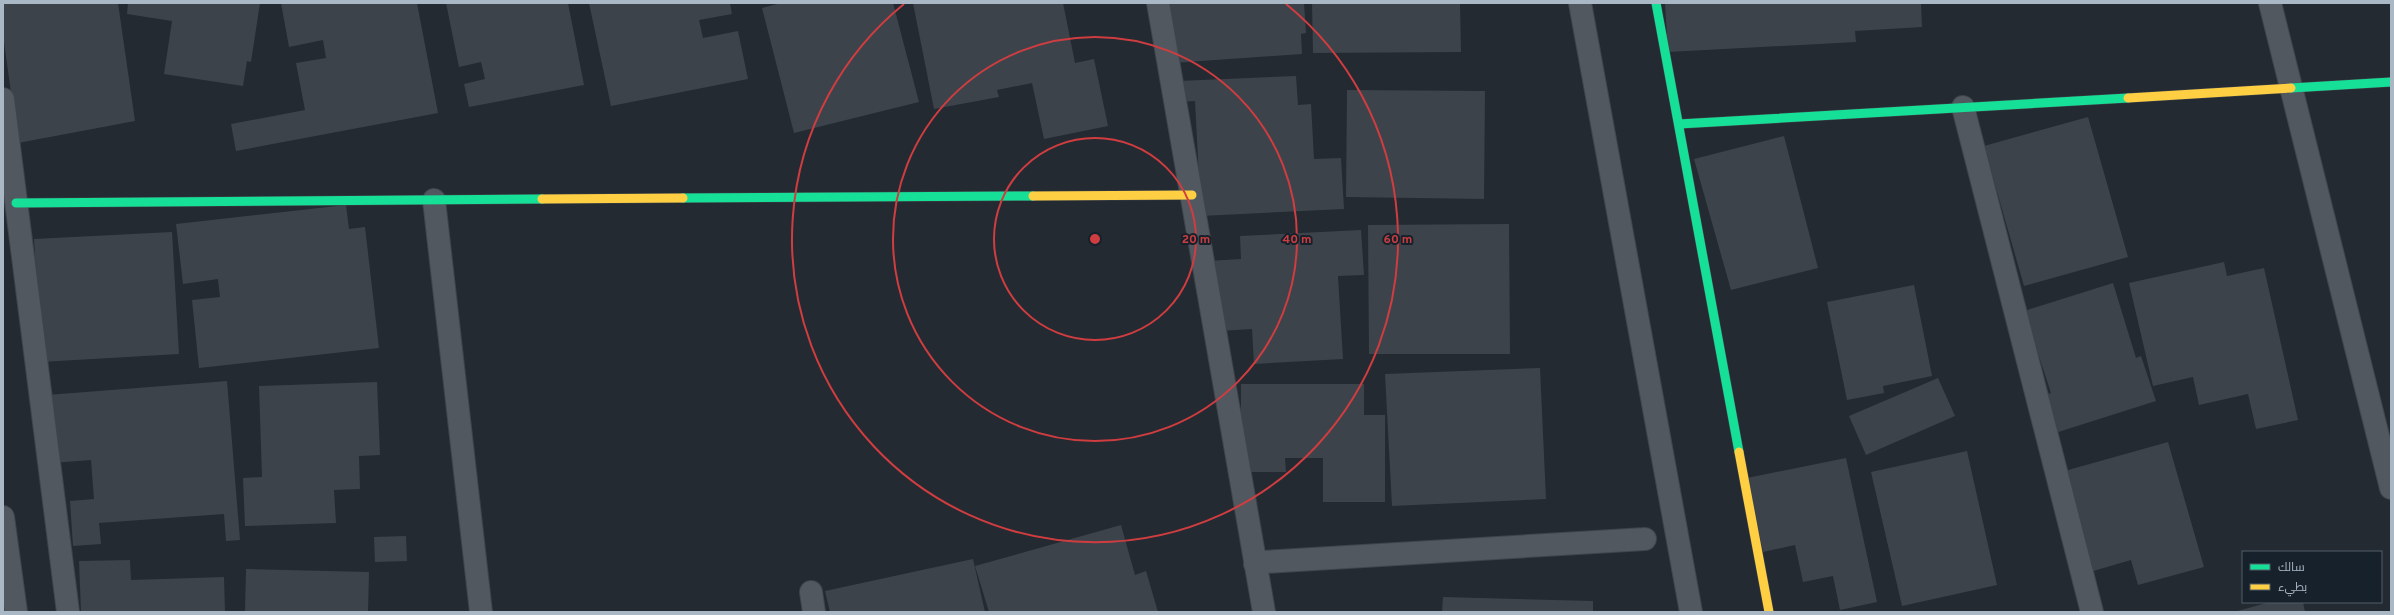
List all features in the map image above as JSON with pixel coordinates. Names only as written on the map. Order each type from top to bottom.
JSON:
[{"type":"street","points":[[1158,3],[1264,612]]},
{"type":"street","points":[[1580,3],[1691,612]]},
{"type":"street","points":[[1656,3],[1768,612]]},
{"type":"street","points":[[2270,3],[2391,488]]},
{"type":"street","points":[[1679,124],[2391,82]]},
{"type":"street","points":[[3,99],[68,612]]},
{"type":"street","points":[[1963,107],[2092,612]]},
{"type":"street","points":[[16,203],[1192,195]]},
{"type":"street","points":[[434,200],[481,612]]},
{"type":"street","points":[[3,517],[6,560],[16,612]]},
{"type":"street","points":[[1255,564],[1264,562],[1645,539]]},
{"type":"building","points":[[3,3],[118,3],[135,121],[18,143],[3,35]]},
{"type":"building","points":[[128,3],[260,3],[251,62],[247,61],[243,86],[164,74],[172,21],[127,14]]},
{"type":"building","points":[[281,3],[417,3],[438,113],[236,151],[231,124],[305,110],[296,63],[326,58],[323,40],[289,47]]},
{"type":"building","points":[[446,3],[568,3],[584,85],[469,107],[464,84],[485,79],[481,62],[459,67]]},
{"type":"building","points":[[589,3],[730,3],[732,14],[699,20],[703,38],[738,31],[748,79],[611,106]]},
{"type":"building","points":[[781,3],[893,3],[919,102],[794,133],[762,8]]},
{"type":"building","points":[[913,3],[1063,3],[1075,63],[1094,59],[1108,126],[1044,139],[1032,83],[997,90],[999,97],[934,109]]},
{"type":"building","points":[[1166,3],[1304,3],[1306,33],[1301,34],[1302,54],[1173,63]]},
{"type":"building","points":[[1312,3],[1460,3],[1461,52],[1313,53]]},
{"type":"building","points":[[1665,3],[1921,3],[1922,27],[1855,31],[1856,42],[1668,52]]},
{"type":"building","points":[[1296,76],[1298,105],[1311,104],[1314,159],[1341,158],[1344,209],[1201,216],[1195,101],[1179,102],[1178,81]]},
{"type":"building","points":[[1347,90],[1485,91],[1484,199],[1346,197]]},
{"type":"building","points":[[2088,117],[2128,257],[2024,286],[1984,146]]},
{"type":"building","points":[[1784,136],[1818,268],[1731,290],[1694,159]]},
{"type":"building","points":[[346,205],[349,229],[365,227],[379,348],[199,368],[192,300],[220,297],[218,279],[183,284],[176,224]]},
{"type":"building","points":[[1509,224],[1510,354],[1369,354],[1368,225]]},
{"type":"building","points":[[1361,230],[1364,275],[1338,276],[1343,359],[1254,364],[1252,329],[1219,331],[1207,261],[1241,259],[1240,236]]},
{"type":"building","points":[[172,232],[179,354],[41,362],[34,239]]},
{"type":"building","points":[[2224,262],[2227,276],[2264,268],[2298,420],[2256,429],[2248,394],[2199,405],[2193,377],[2153,386],[2129,283]]},
{"type":"building","points":[[2113,283],[2136,358],[2141,356],[2156,401],[2052,434],[2040,396],[2051,393],[2024,311]]},
{"type":"building","points":[[1914,285],[1932,376],[1883,386],[1884,393],[1847,400],[1827,302]]},
{"type":"building","points":[[1540,368],[1546,499],[1392,506],[1385,374]]},
{"type":"building","points":[[1938,378],[1955,416],[1866,455],[1849,416]]},
{"type":"building","points":[[227,381],[240,540],[226,541],[224,514],[99,523],[101,544],[73,546],[70,501],[94,499],[91,460],[52,463],[47,395]]},
{"type":"building","points":[[377,382],[380,455],[359,456],[360,489],[334,490],[336,523],[245,526],[243,478],[262,477],[259,386]]},
{"type":"building","points":[[1241,384],[1364,384],[1364,415],[1385,415],[1385,502],[1323,502],[1323,458],[1285,458],[1286,472],[1241,472]]},
{"type":"building","points":[[2168,442],[2204,567],[2138,585],[2131,560],[2090,572],[2061,472]]},
{"type":"building","points":[[1967,451],[1997,585],[1902,606],[1871,472]]},
{"type":"building","points":[[1846,458],[1877,602],[1840,610],[1833,576],[1803,582],[1795,545],[1763,552],[1747,478]]},
{"type":"building","points":[[1121,525],[1135,575],[1146,571],[1158,612],[989,612],[975,566]]},
{"type":"building","points":[[406,536],[407,561],[375,562],[374,537]]},
{"type":"building","points":[[973,559],[985,612],[830,612],[825,591]]},
{"type":"building","points":[[130,560],[131,580],[224,577],[225,612],[81,612],[79,561]]},
{"type":"building","points":[[246,569],[369,572],[368,612],[245,612]]},
{"type":"building","points":[[1443,597],[1593,601],[1593,612],[1442,612]]},
{"type":"building","points":[[2266,603],[2303,603],[2305,612],[2234,612]]},
{"type":"traffic: fast","points":[[1656,3],[1739,452]]},
{"type":"traffic: fast","points":[[2291,88],[2391,82]]},
{"type":"traffic: fast","points":[[1679,124],[2128,98]]},
{"type":"traffic: fast","points":[[683,198],[1033,196]]},
{"type":"traffic: fast","points":[[16,203],[542,199]]},
{"type":"traffic: slow","points":[[2128,98],[2291,88]]},
{"type":"traffic: slow","points":[[1033,196],[1192,195]]},
{"type":"traffic: slow","points":[[542,199],[683,198]]},
{"type":"traffic: slow","points":[[1739,452],[1769,612]]}]
